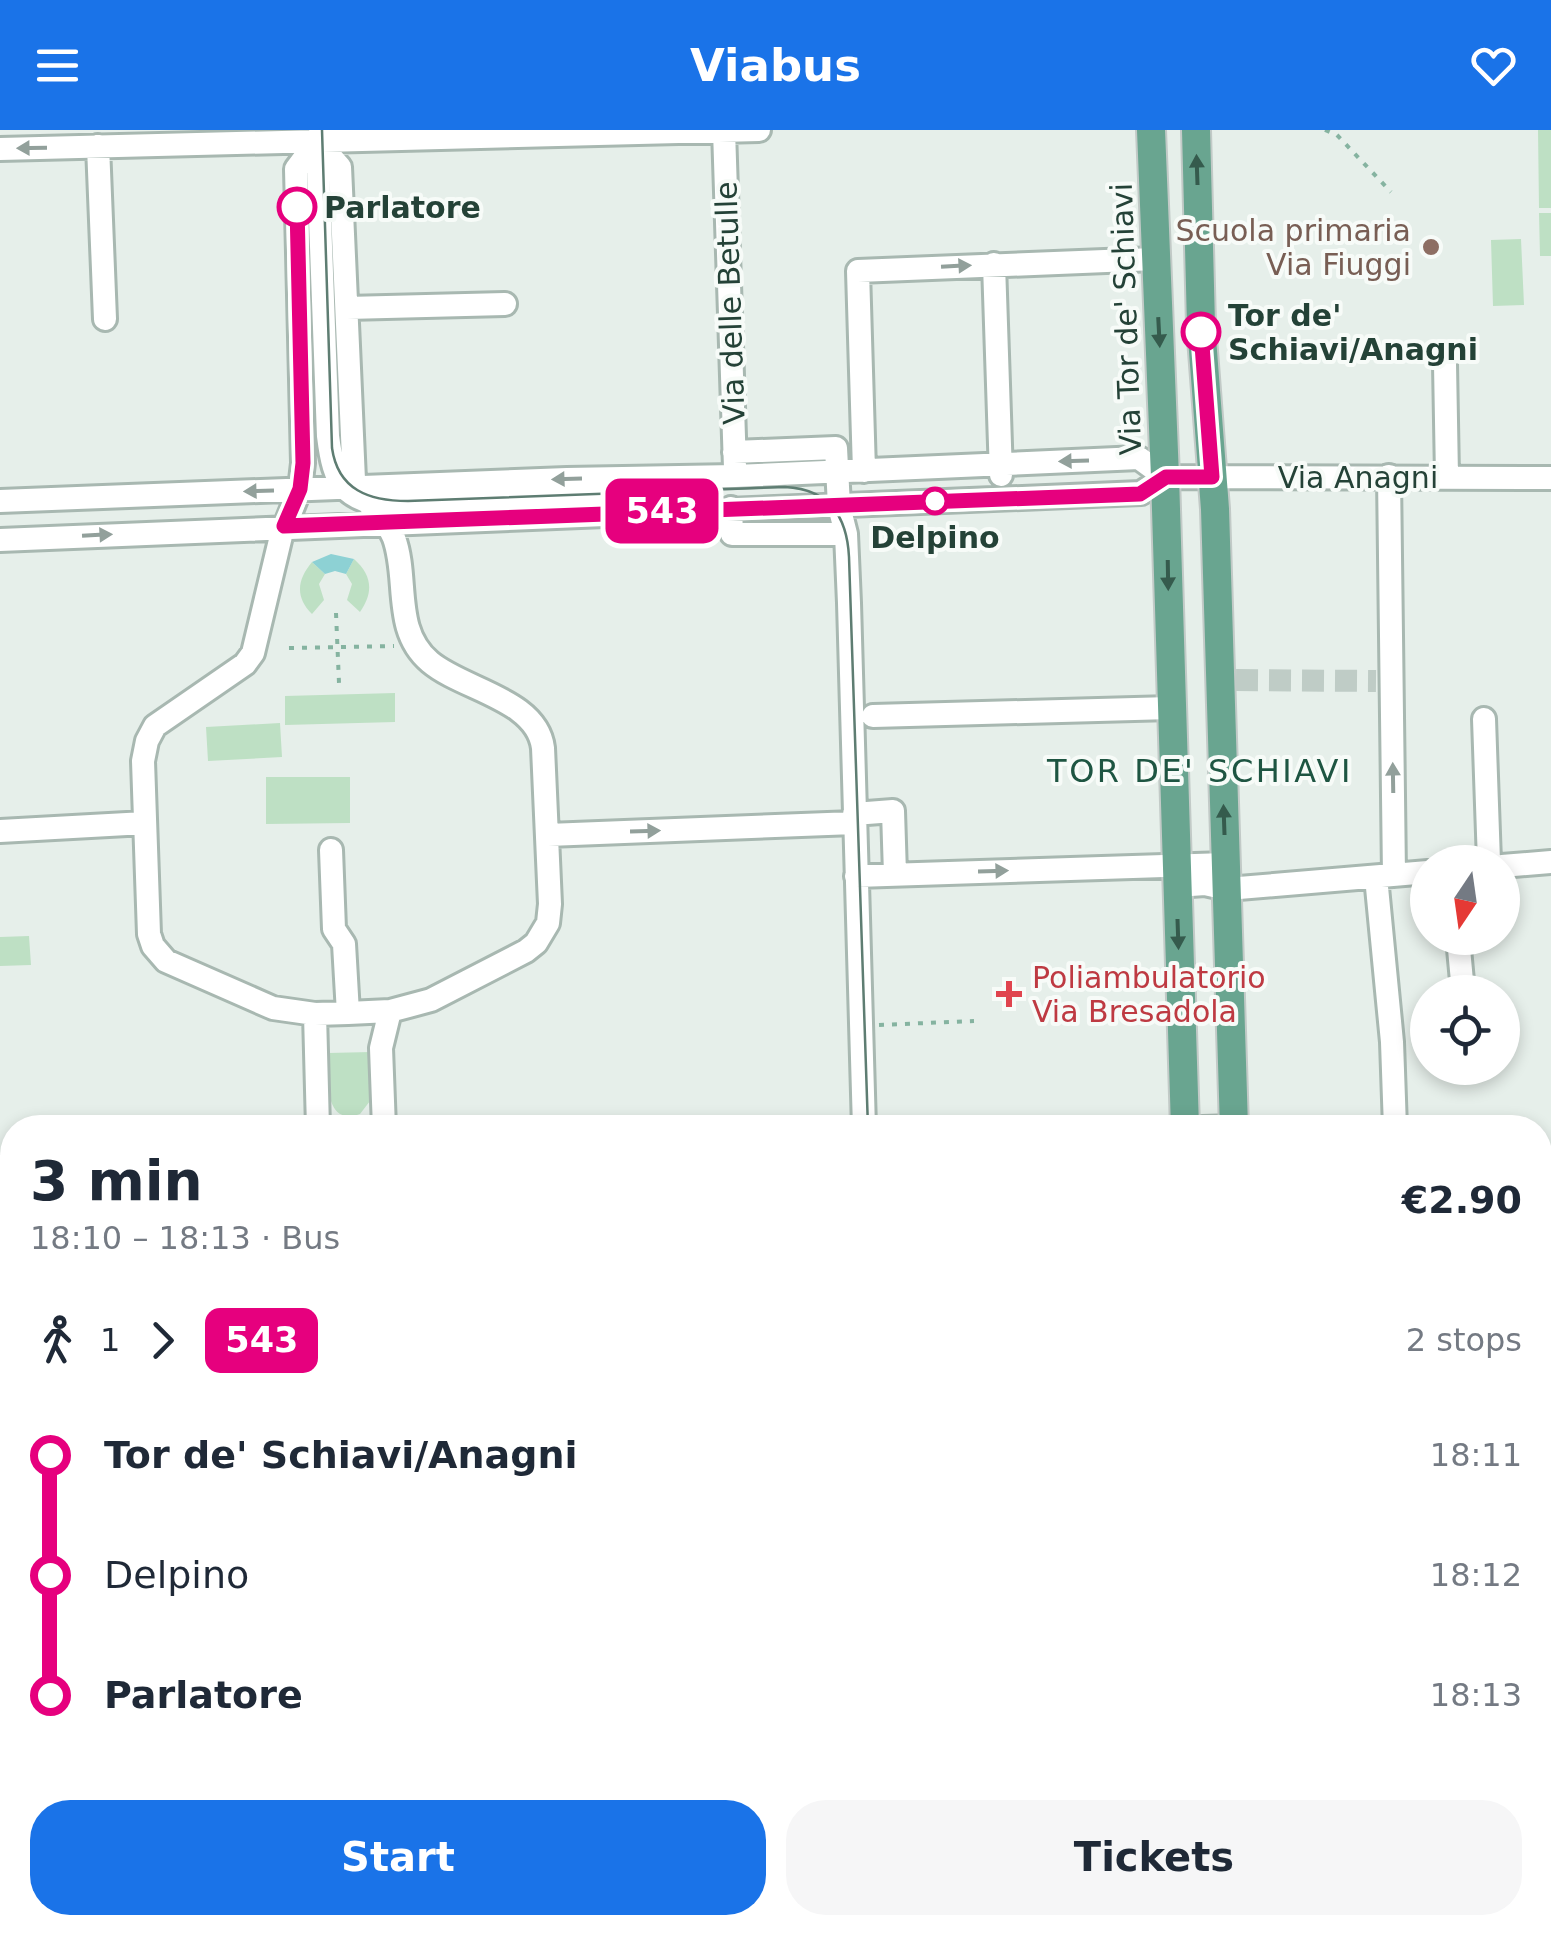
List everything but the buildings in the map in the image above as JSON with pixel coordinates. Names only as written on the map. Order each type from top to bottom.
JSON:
[{"type":"main road","name":"Via Tor de' Schiavi","points":[[1151,130],[1166,477],[1185,1115]]},
{"type":"main road","points":[[1196,130],[1234,1115]]},
{"type":"street","name":"Via delle Betulle","points":[[724,130],[733,492]]},
{"type":"street","points":[[0,149],[317,135],[759,130]]},
{"type":"street","points":[[317,135],[340,167],[351,436],[363,500]]},
{"type":"street","points":[[317,135],[328,436],[333,468],[363,500],[396,547],[406,625],[431,664],[526,715],[539,730],[548,835],[550,914],[536,942],[512,960],[431,1000],[390,1011],[316,1014],[264,1005],[161,957],[150,934],[143,754],[150,733],[162,720],[245,664],[253,653],[284,526],[300,489],[303,463],[296,169],[317,135]]},
{"type":"street","points":[[98,146],[106,318]]},
{"type":"street","points":[[864,470],[858,271],[1155,259]]},
{"type":"street","points":[[994,264],[1002,499]]},
{"type":"street","points":[[347,308],[505,304]]},
{"type":"street","points":[[1445,364],[1446,477]]},
{"type":"street","points":[[734,452],[836,448],[838,506],[846,534],[864,1115]]},
{"type":"street","points":[[0,501],[300,489],[363,500],[733,492],[838,506],[1140,494],[1166,477],[1139,458],[864,470],[733,492],[363,500],[284,526],[0,540]]},
{"type":"street","points":[[1389,476],[1385,876],[1395,1115]]},
{"type":"street","name":"Via Anagni","points":[[1166,477],[1551,478]]},
{"type":"street","points":[[733,492],[732,534],[846,534]]},
{"type":"street","points":[[873,716],[1171,708]]},
{"type":"street","points":[[1484,720],[1488,845]]},
{"type":"street","points":[[548,835],[854,818],[893,811],[895,874]]},
{"type":"street","points":[[0,831],[145,823]]},
{"type":"street","points":[[330,850],[334,930],[344,944],[348,1013]]},
{"type":"street","points":[[1520,865],[1551,862]]},
{"type":"street","points":[[856,876],[1176,876],[1205,884],[1226,876],[1410,874]]},
{"type":"street","points":[[384,1115],[381,1048],[390,1011]]},
{"type":"street","points":[[316,1014],[318,1115]]},
{"type":"path","points":[[1325,130],[1337,135],[1392,192]]},
{"type":"path","points":[[336,613],[339,683]]},
{"type":"path","points":[[288,648],[394,646]]},
{"type":"path","points":[[879,1025],[974,1021]]},
{"type":"green space","points":[[1538,130],[1551,130],[1551,208],[1539,208]]},
{"type":"green space","points":[[1539,213],[1551,213],[1551,256],[1540,256]]},
{"type":"green space","points":[[1521,239],[1524,305],[1493,306],[1491,240]]},
{"type":"green space","points":[[354,559],[369,584],[368,598],[360,612],[347,600],[352,584],[346,574]]},
{"type":"green space","points":[[312,562],[325,574],[319,584],[324,600],[312,614],[300,588]]},
{"type":"green space","points":[[395,693],[395,722],[285,725],[285,696]]},
{"type":"green space","points":[[280,723],[282,757],[208,761],[206,727]]},
{"type":"green space","points":[[266,777],[350,777],[350,823],[266,824]]},
{"type":"green space","points":[[29,936],[31,965],[0,966],[0,937]]},
{"type":"green space","points":[[371,1052],[370,1101],[360,1114],[345,1115],[333,1107],[328,1053]]},
{"type":"water","points":[[331,554],[354,559],[346,574],[325,574],[312,562]]},
{"type":"tunnel","points":[[1236,680],[1376,681]]},
{"type":"tram line","points":[[322,130],[332,448],[335,462],[348,483],[381,499],[408,501],[785,487],[824,499],[839,517],[849,557],[868,1115]]},
{"type":"bus line","name":"543","points":[[297,207],[303,463],[300,489],[284,526],[1140,494],[1166,477],[1212,477],[1201,332]]},
{"type":"place","name":"Parlatore","points":[[297,207]]},
{"type":"place","name":"Scuola primaria Via Fiuggi","points":[[1431,247]]},
{"type":"place","name":"Tor de' Schiavi/Anagni","points":[[1201,332]]},
{"type":"place","name":"Delpino","points":[[935,501]]},
{"type":"place","name":"Poliambulatorio Via Bresadola","points":[[1009,994]]},
{"type":"district","name":"TOR DE' SCHIAVI","points":[[1200,771]]}]
